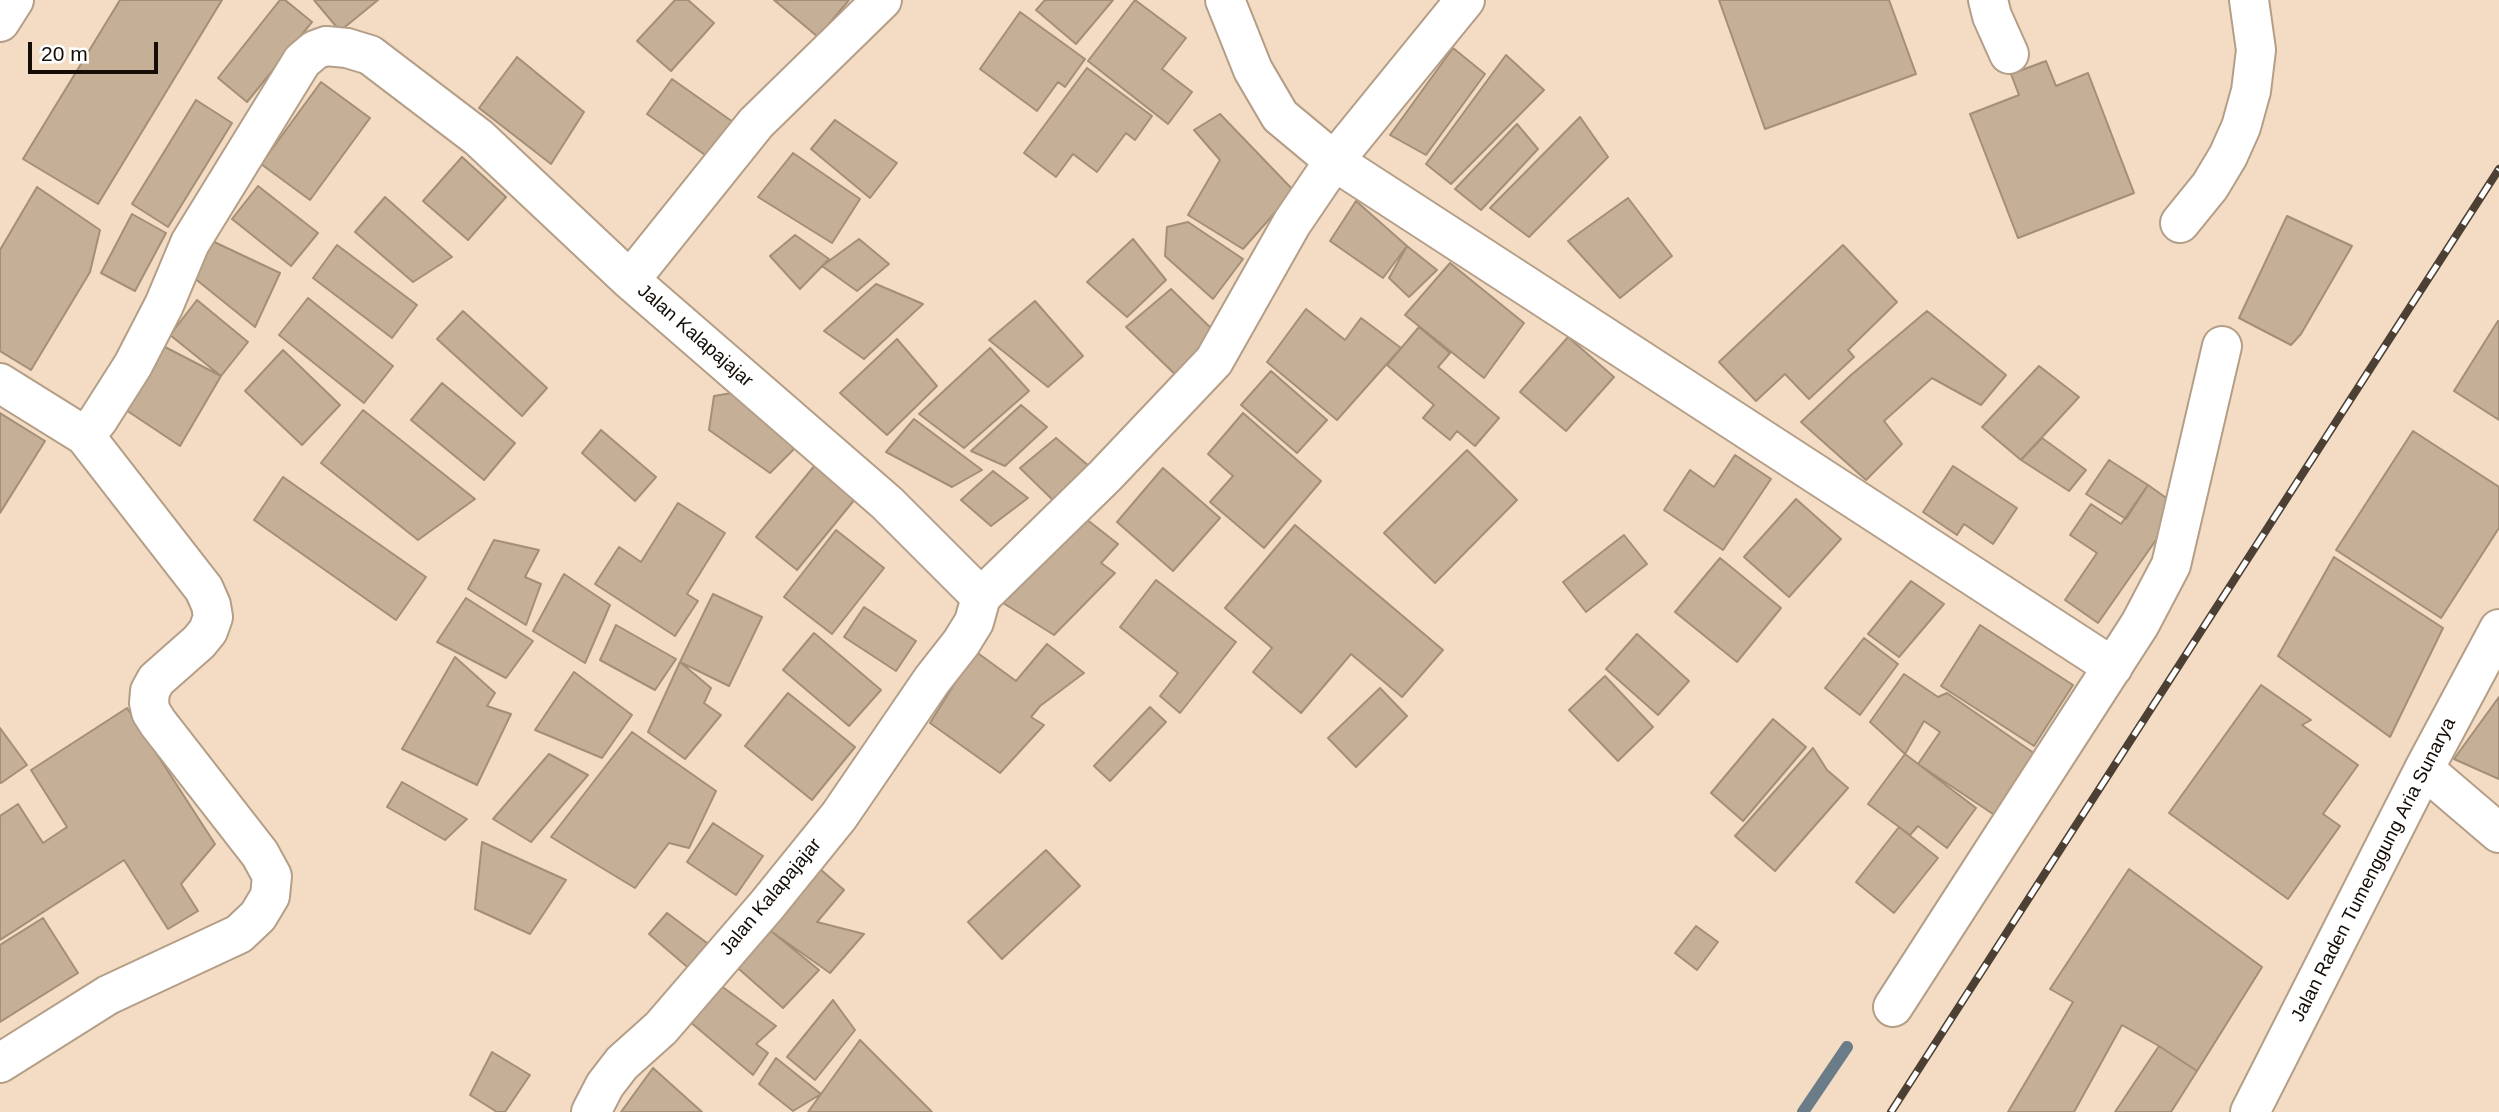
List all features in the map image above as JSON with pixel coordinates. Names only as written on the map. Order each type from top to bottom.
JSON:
[{"type":"main road","points":[[0,22],[15,0]]},
{"type":"main road","points":[[630,279],[755,123],[882,0]]},
{"type":"main road","points":[[1225,0],[1253,71],[1280,116],[1334,162],[2113,667]]},
{"type":"main road","points":[[981,597],[1105,476],[1214,361],[1292,223],[1334,162],[1465,0]]},
{"type":"main road","points":[[1988,0],[2009,54]]},
{"type":"main road","points":[[2180,223],[2210,186],[2241,127],[2251,91],[2256,50],[2249,0]]},
{"type":"main road","name":"Jalan Kalapajajar","points":[[85,436],[134,365],[190,243],[306,57],[326,46],[347,48],[370,55],[479,138],[630,279],[887,503],[981,597],[974,622],[961,643],[932,680],[839,816],[791,877],[661,1028],[622,1063],[591,1112]]},
{"type":"main road","points":[[1893,1007],[2113,667],[2140,624],[2171,565],[2222,346]]},
{"type":"main road","points":[[0,383],[85,436],[204,589],[213,617],[208,631],[192,649],[156,680],[149,691],[151,712],[260,854],[272,876],[270,896],[258,916],[239,934],[108,995],[0,1063]]},
{"type":"main road","name":"Jalan Raden Tumenggung Aria Sunarya","points":[[2250,1112],[2424,769],[2499,629]]},
{"type":"main road","points":[[2424,769],[2499,833]]},
{"type":"building","points":[[120,0],[222,0],[98,204],[23,159]]},
{"type":"building","points":[[280,0],[285,0],[312,22],[247,102],[218,78]]},
{"type":"building","points":[[314,0],[378,0],[340,31]]},
{"type":"building","points":[[675,0],[688,0],[714,23],[671,71],[637,41]]},
{"type":"building","points":[[774,0],[849,0],[818,37]]},
{"type":"building","points":[[1045,0],[1113,0],[1076,44],[1036,10]]},
{"type":"building","points":[[1135,0],[1186,38],[1162,69],[1192,92],[1168,124],[1088,61]]},
{"type":"building","points":[[1719,0],[1889,0],[1916,74],[1765,129]]},
{"type":"building","points":[[1020,12],[1085,59],[1065,87],[1058,82],[1037,111],[980,69]]},
{"type":"building","points":[[1453,48],[1485,74],[1426,155],[1390,135]]},
{"type":"building","points":[[1506,55],[1544,90],[1451,184],[1426,164]]},
{"type":"building","points":[[517,57],[584,112],[551,164],[479,108]]},
{"type":"building","points":[[2046,61],[2056,86],[2088,73],[2134,193],[2018,238],[1970,114],[2019,95],[2011,74]]},
{"type":"building","points":[[1087,68],[1152,116],[1135,140],[1126,133],[1097,172],[1073,154],[1056,177],[1024,153]]},
{"type":"building","points":[[672,79],[733,122],[708,157],[647,114]]},
{"type":"building","points":[[321,82],[370,118],[310,200],[261,164]]},
{"type":"building","points":[[196,100],[232,123],[168,227],[132,204]]},
{"type":"building","points":[[1220,114],[1294,191],[1243,249],[1188,215],[1220,160],[1194,130]]},
{"type":"building","points":[[1580,117],[1608,157],[1529,237],[1490,208]]},
{"type":"building","points":[[835,120],[897,163],[870,198],[811,149]]},
{"type":"building","points":[[1517,124],[1538,149],[1481,210],[1455,189]]},
{"type":"building","points":[[793,153],[860,199],[832,243],[758,197]]},
{"type":"building","points":[[462,157],[506,197],[468,240],[423,201]]},
{"type":"building","points":[[258,186],[318,233],[291,266],[232,219]]},
{"type":"building","points":[[37,187],[100,230],[90,272],[31,370],[0,351],[0,250]]},
{"type":"building","points":[[385,197],[452,257],[413,282],[355,232]]},
{"type":"building","points":[[1628,198],[1672,256],[1620,298],[1568,241]]},
{"type":"building","points":[[1356,201],[1407,246],[1383,278],[1330,241]]},
{"type":"building","points":[[132,214],[166,233],[135,291],[101,273]]},
{"type":"building","points":[[2287,216],[2352,246],[2301,334],[2291,345],[2239,318]]},
{"type":"building","points":[[1188,222],[1243,259],[1213,299],[1165,256],[1167,227]]},
{"type":"building","points":[[795,235],[829,259],[800,289],[770,256]]},
{"type":"building","points":[[859,239],[889,264],[857,291],[822,266]]},
{"type":"building","points":[[1133,239],[1166,280],[1127,317],[1087,282]]},
{"type":"building","points":[[210,240],[280,273],[255,327],[193,277]]},
{"type":"building","points":[[337,245],[417,305],[392,338],[313,278]]},
{"type":"building","points":[[1843,245],[1897,302],[1848,350],[1854,357],[1809,399],[1785,374],[1756,401],[1719,362]]},
{"type":"building","points":[[1407,246],[1437,270],[1409,297],[1389,278]]},
{"type":"building","points":[[1450,263],[1524,323],[1484,378],[1405,315]]},
{"type":"building","points":[[876,284],[923,304],[864,359],[824,331]]},
{"type":"building","points":[[1171,289],[1219,336],[1180,379],[1126,327]]},
{"type":"building","points":[[308,298],[393,366],[364,403],[279,335]]},
{"type":"building","points":[[197,300],[248,342],[221,376],[170,335]]},
{"type":"building","points":[[1035,301],[1083,356],[1048,387],[989,340]]},
{"type":"building","points":[[1306,309],[1345,340],[1361,318],[1401,348],[1337,420],[1267,362]]},
{"type":"building","points":[[463,311],[547,388],[522,416],[437,339]]},
{"type":"building","points":[[1927,311],[2006,375],[1981,405],[1932,378],[1884,421],[1902,444],[1866,480],[1801,422],[1851,375]]},
{"type":"building","points":[[2499,322],[2499,420],[2454,391]]},
{"type":"building","points":[[1419,327],[1450,353],[1438,367],[1499,418],[1475,446],[1457,431],[1450,440],[1423,418],[1434,405],[1387,365]]},
{"type":"building","points":[[1568,337],[1614,377],[1566,431],[1520,392]]},
{"type":"building","points":[[897,339],[937,386],[887,435],[840,393]]},
{"type":"building","points":[[165,347],[221,376],[180,446],[123,408]]},
{"type":"building","points":[[990,348],[1029,391],[964,448],[919,414]]},
{"type":"building","points":[[283,350],[340,405],[302,445],[245,391]]},
{"type":"building","points":[[2039,366],[2079,397],[2021,460],[1982,427]]},
{"type":"building","points":[[1271,371],[1327,420],[1297,453],[1241,405]]},
{"type":"building","points":[[442,383],[515,443],[484,480],[411,420]]},
{"type":"building","points":[[744,391],[799,444],[770,473],[709,430],[714,396]]},
{"type":"building","points":[[1021,405],[1047,427],[1005,466],[971,451]]},
{"type":"building","points":[[363,410],[475,499],[418,540],[321,463]]},
{"type":"building","points":[[0,413],[45,441],[0,513]]},
{"type":"building","points":[[1243,413],[1321,481],[1264,548],[1210,502],[1233,476],[1208,454]]},
{"type":"building","points":[[914,419],[982,470],[952,487],[886,452]]},
{"type":"building","points":[[601,430],[656,477],[635,501],[582,453]]},
{"type":"building","points":[[2413,431],[2499,487],[2499,528],[2441,618],[2336,550]]},
{"type":"building","points":[[1056,438],[1097,473],[1060,507],[1020,468]]},
{"type":"building","points":[[2042,438],[2086,470],[2069,491],[2021,460]]},
{"type":"building","points":[[1467,450],[1517,500],[1435,583],[1384,533]]},
{"type":"building","points":[[1735,455],[1771,479],[1723,550],[1664,510],[1690,470],[1714,487]]},
{"type":"building","points":[[820,459],[860,493],[797,570],[756,537]]},
{"type":"building","points":[[2109,460],[2148,485],[2126,519],[2086,494]]},
{"type":"building","points":[[1953,466],[2017,508],[1993,544],[1964,524],[1957,535],[1923,512]]},
{"type":"building","points":[[1163,468],[1220,518],[1173,571],[1117,522]]},
{"type":"building","points":[[993,471],[1028,498],[991,526],[961,500]]},
{"type":"building","points":[[283,477],[426,577],[396,620],[254,520]]},
{"type":"building","points":[[2148,485],[2179,507],[2098,623],[2065,600],[2097,553],[2070,535],[2091,504],[2121,524]]},
{"type":"building","points":[[1796,499],[1841,539],[1789,597],[1744,557]]},
{"type":"building","points":[[678,503],[725,533],[687,594],[698,601],[675,636],[595,584],[619,547],[641,562]]},
{"type":"building","points":[[1081,515],[1118,544],[1101,563],[1115,573],[1054,635],[992,596]]},
{"type":"building","points":[[1295,525],[1443,650],[1402,697],[1351,654],[1301,713],[1253,672],[1272,648],[1225,608]]},
{"type":"building","points":[[836,530],[884,568],[832,634],[784,597]]},
{"type":"building","points":[[1624,535],[1647,564],[1586,612],[1563,582]]},
{"type":"building","points":[[494,540],[539,550],[525,577],[541,584],[526,625],[468,589]]},
{"type":"building","points":[[2334,557],[2443,628],[2390,737],[2278,656]]},
{"type":"building","points":[[1720,558],[1781,608],[1737,662],[1675,612]]},
{"type":"building","points":[[564,574],[610,605],[585,663],[533,631]]},
{"type":"building","points":[[1156,580],[1236,642],[1180,713],[1160,696],[1178,673],[1120,627]]},
{"type":"building","points":[[1911,581],[1944,604],[1899,657],[1868,634]]},
{"type":"building","points":[[713,594],[762,617],[729,686],[680,662]]},
{"type":"building","points":[[466,598],[533,641],[506,678],[437,642]]},
{"type":"building","points":[[864,607],[916,641],[896,671],[844,637]]},
{"type":"building","points":[[616,625],[676,659],[655,690],[600,660]]},
{"type":"building","points":[[1980,625],[2073,685],[2034,746],[1941,686]]},
{"type":"building","points":[[814,633],[881,690],[849,726],[783,670]]},
{"type":"building","points":[[1637,634],[1689,681],[1658,715],[1606,669]]},
{"type":"building","points":[[1864,638],[1898,664],[1860,715],[1825,688]]},
{"type":"building","points":[[1047,644],[1084,673],[1040,706],[1031,717],[1044,725],[1000,773],[930,723],[975,651],[1016,681]]},
{"type":"building","points":[[455,657],[495,693],[487,706],[511,714],[477,785],[402,749]]},
{"type":"building","points":[[680,662],[711,688],[704,703],[721,715],[685,759],[648,732]]},
{"type":"building","points":[[574,672],[632,715],[602,758],[535,730]]},
{"type":"building","points":[[1904,674],[1938,697],[1947,693],[2038,756],[1996,816],[1918,764],[1940,732],[1924,721],[1905,754],[1870,722]]},
{"type":"building","points":[[1605,676],[1653,727],[1618,761],[1569,710]]},
{"type":"building","points":[[2261,685],[2311,720],[2302,725],[2358,765],[2323,814],[2340,826],[2288,899],[2169,813]]},
{"type":"building","points":[[1380,688],[1407,716],[1356,767],[1328,738]]},
{"type":"building","points":[[788,693],[855,747],[812,800],[745,746]]},
{"type":"building","points":[[2499,697],[2499,779],[2454,759]]},
{"type":"building","points":[[1150,707],[1166,722],[1110,781],[1094,766]]},
{"type":"building","points":[[127,708],[215,844],[181,884],[198,911],[168,929],[124,860],[0,940],[0,816],[18,804],[43,843],[67,827],[31,770]]},
{"type":"building","points":[[1773,719],[1806,747],[1743,821],[1711,793]]},
{"type":"building","points":[[0,728],[27,765],[1,783],[0,782]]},
{"type":"building","points":[[632,732],[716,791],[689,848],[669,843],[635,888],[551,837]]},
{"type":"building","points":[[1813,748],[1827,770],[1848,788],[1775,871],[1735,836]]},
{"type":"building","points":[[549,754],[588,775],[531,842],[493,819]]},
{"type":"building","points":[[1905,754],[1976,808],[1947,848],[1918,826],[1910,835],[1868,804]]},
{"type":"building","points":[[402,782],[467,819],[445,840],[387,807]]},
{"type":"building","points":[[713,823],[763,856],[736,895],[687,862]]},
{"type":"building","points":[[1899,827],[1938,858],[1894,913],[1856,882]]},
{"type":"building","points":[[482,842],[566,880],[530,934],[475,909]]},
{"type":"building","points":[[1046,850],[1080,886],[1002,959],[968,922]]},
{"type":"building","points":[[811,861],[844,890],[817,922],[864,934],[830,973],[765,927]]},
{"type":"building","points":[[2129,869],[2262,967],[2197,1071],[2122,1025],[2074,1112],[2008,1112],[2073,1002],[2050,989]]},
{"type":"building","points":[[667,913],[711,946],[692,971],[649,934]]},
{"type":"building","points":[[43,918],[78,973],[0,1022],[0,945]]},
{"type":"building","points":[[761,923],[819,970],[783,1008],[731,962]]},
{"type":"building","points":[[1696,926],[1718,942],[1697,970],[1675,953]]},
{"type":"building","points":[[713,980],[776,1026],[756,1044],[768,1053],[753,1075],[682,1015]]},
{"type":"building","points":[[833,1000],[855,1030],[815,1080],[787,1057]]},
{"type":"building","points":[[860,1040],[932,1112],[808,1112]]},
{"type":"building","points":[[2159,1046],[2197,1071],[2171,1112],[2115,1112]]},
{"type":"building","points":[[492,1052],[530,1075],[505,1112],[497,1112],[470,1095]]},
{"type":"building","points":[[776,1058],[821,1094],[793,1111],[759,1084]]},
{"type":"building","points":[[653,1068],[702,1112],[621,1112]]},
{"type":"waterway","points":[[1803,1112],[1847,1047]]},
{"type":"railway","points":[[1891,1112],[2499,169]]}]
